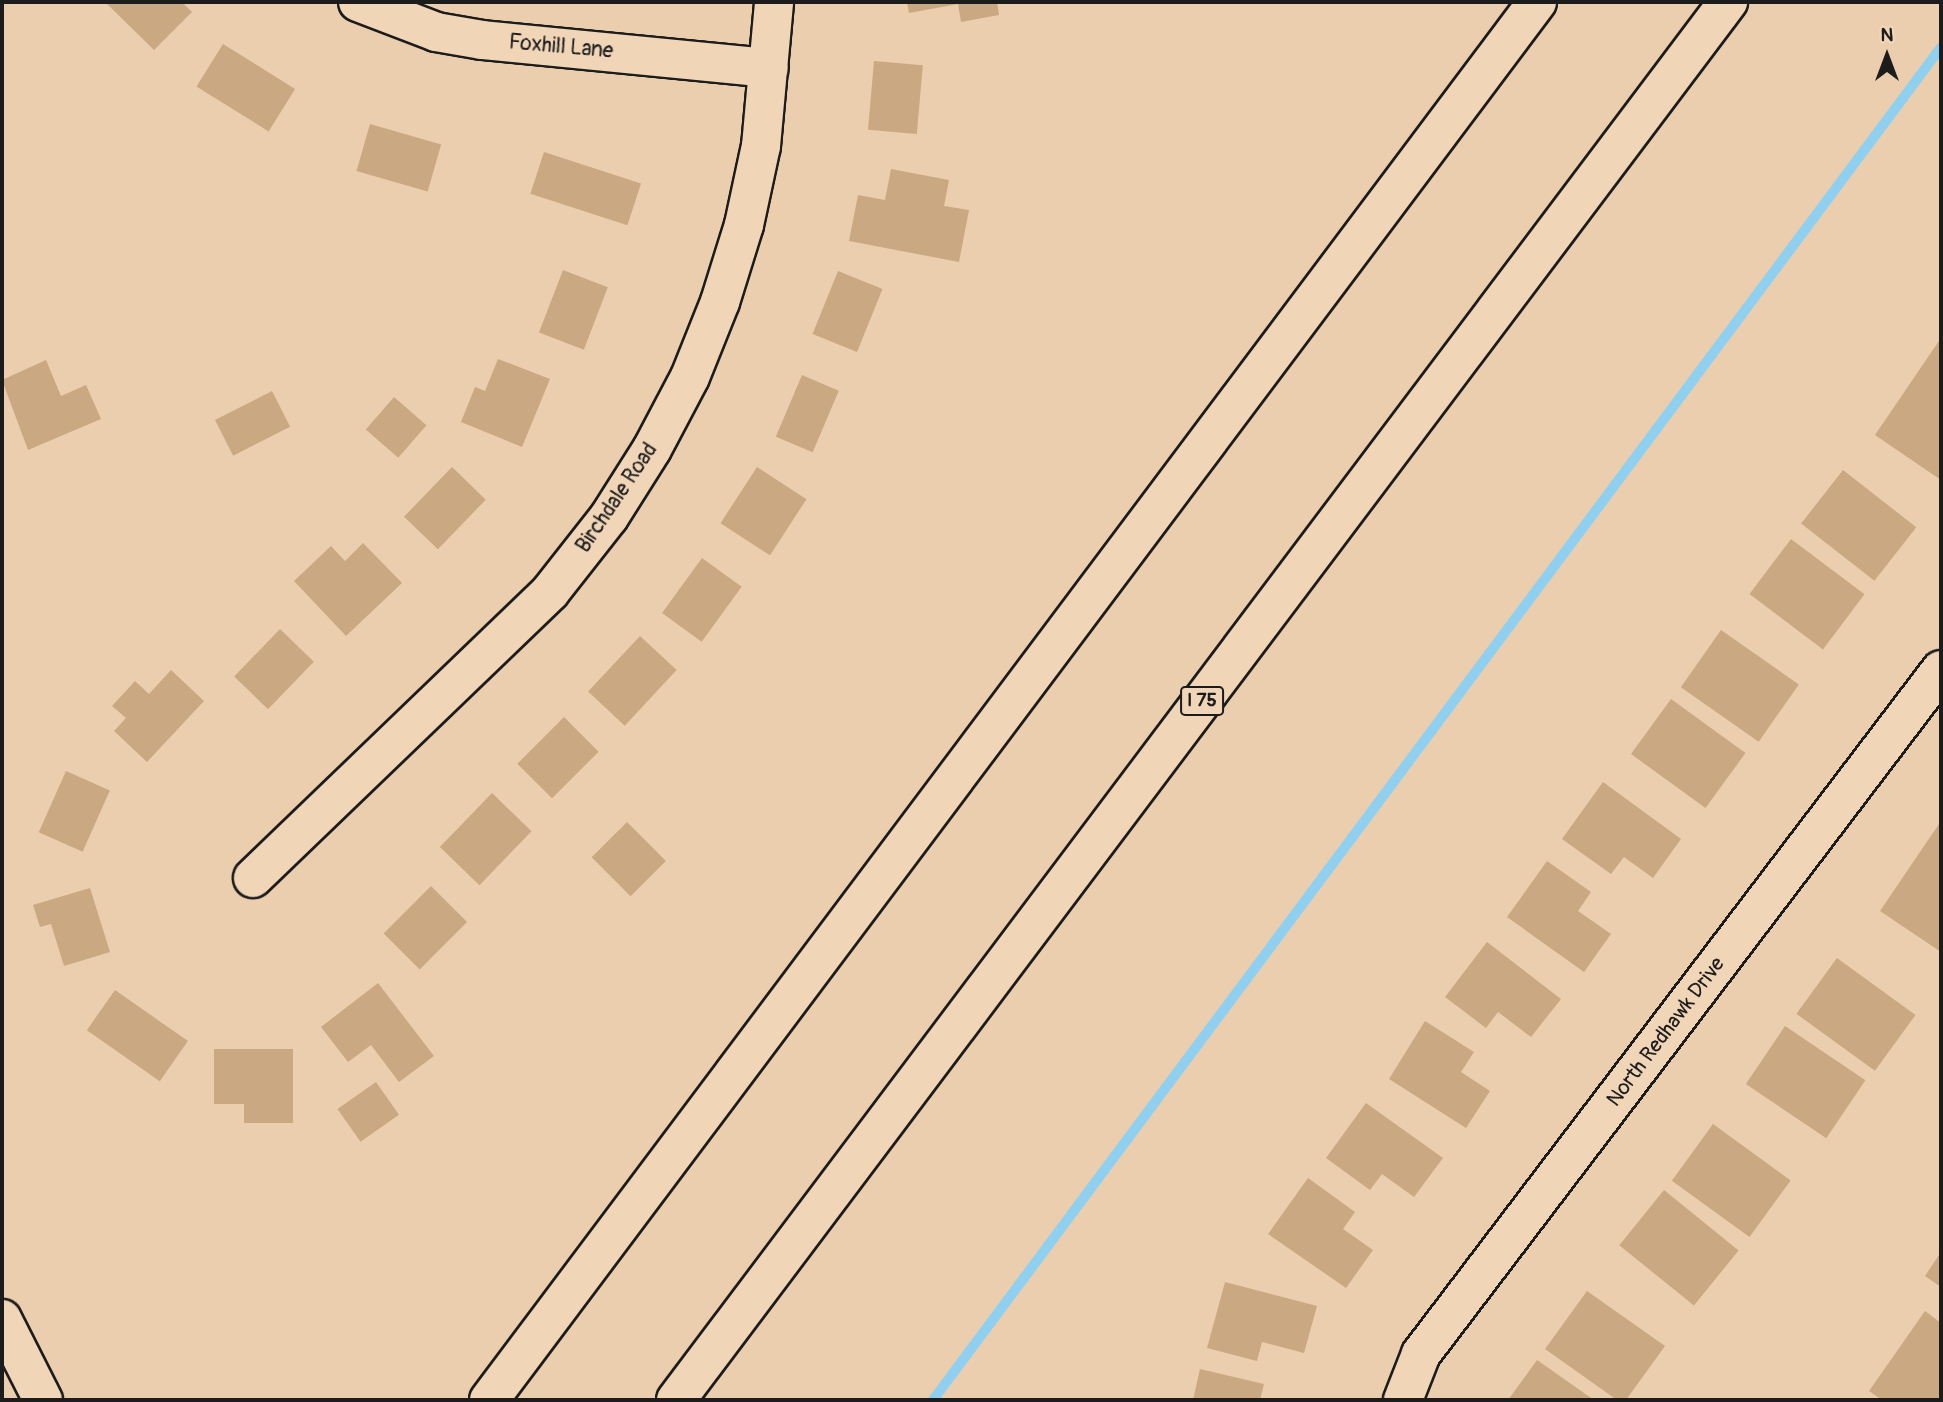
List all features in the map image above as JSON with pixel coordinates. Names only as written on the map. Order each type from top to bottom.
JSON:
[{"type":"main road","name":"Foxhill Lane","points":[[358,2],[436,32],[482,40],[769,68]]},
{"type":"main road","name":"Birchdale Road","points":[[253,878],[550,592],[623,494],[690,377],[720,302],[747,212],[761,146],[774,2]]},
{"type":"main road","points":[[489,1400],[1537,2]]},
{"type":"main road","name":"I 75","points":[[676,1400],[1728,2]]},
{"type":"main road","name":"North Redhawk Drive","points":[[1403,1400],[1421,1354],[1941,670]]},
{"type":"main road","points":[[2,1319],[43,1400]]},
{"type":"building","points":[[105,2],[182,2],[192,12],[154,50]]},
{"type":"building","points":[[907,2],[997,2],[999,15],[961,22],[958,4],[909,13]]},
{"type":"building","points":[[223,44],[295,89],[269,131],[197,86]]},
{"type":"building","points":[[874,61],[923,65],[917,134],[868,130]]},
{"type":"building","points":[[370,124],[441,144],[428,191],[356,171]]},
{"type":"building","points":[[544,152],[641,184],[627,225],[530,194]]},
{"type":"building","points":[[891,169],[949,180],[944,206],[969,210],[959,262],[849,241],[858,195],[885,200]]},
{"type":"building","points":[[563,270],[608,287],[584,350],[539,333]]},
{"type":"building","points":[[838,271],[883,289],[857,352],[813,334]]},
{"type":"building","points":[[1941,338],[1941,480],[1875,435]]},
{"type":"building","points":[[498,359],[550,379],[522,447],[461,422],[475,387],[485,391]]},
{"type":"building","points":[[46,360],[61,396],[86,385],[101,419],[28,450],[2,380]]},
{"type":"building","points":[[802,375],[839,391],[813,452],[776,437]]},
{"type":"building","points":[[272,391],[290,427],[233,456],[215,420]]},
{"type":"building","points":[[394,397],[426,425],[398,458],[366,429]]},
{"type":"building","points":[[452,467],[486,500],[438,549],[404,517]]},
{"type":"building","points":[[757,467],[806,499],[770,555],[721,523]]},
{"type":"building","points":[[1843,470],[1916,527],[1874,581],[1801,524]]},
{"type":"building","points":[[1791,539],[1864,594],[1823,649],[1749,594]]},
{"type":"building","points":[[363,543],[402,583],[346,636],[294,581],[331,546],[345,561]]},
{"type":"building","points":[[702,558],[742,587],[702,642],[662,613]]},
{"type":"building","points":[[280,629],[314,662],[268,709],[234,676]]},
{"type":"building","points":[[1721,630],[1799,684],[1759,742],[1681,687]]},
{"type":"building","points":[[640,636],[677,670],[625,726],[588,692]]},
{"type":"building","points":[[171,670],[204,701],[147,762],[114,731],[126,718],[112,706],[135,681],[149,694]]},
{"type":"building","points":[[1671,699],[1745,753],[1705,808],[1631,754]]},
{"type":"building","points":[[564,717],[599,752],[552,798],[517,764]]},
{"type":"building","points":[[66,771],[110,791],[83,852],[39,832]]},
{"type":"building","points":[[1603,782],[1681,839],[1653,878],[1624,857],[1611,874],[1562,839]]},
{"type":"building","points":[[492,793],[532,831],[479,885],[440,847]]},
{"type":"building","points":[[1941,821],[1941,952],[1880,911]]},
{"type":"building","points":[[627,822],[666,861],[631,896],[592,857]]},
{"type":"building","points":[[1547,861],[1591,892],[1578,911],[1611,934],[1584,972],[1507,917]]},
{"type":"building","points":[[431,886],[467,922],[420,969],[384,933]]},
{"type":"building","points":[[90,888],[110,952],[64,966],[51,924],[40,927],[33,905]]},
{"type":"building","points":[[1487,942],[1561,999],[1531,1037],[1498,1012],[1486,1028],[1445,997]]},
{"type":"building","points":[[1837,958],[1915,1015],[1875,1071],[1796,1014]]},
{"type":"building","points":[[378,983],[434,1056],[399,1082],[371,1045],[348,1062],[321,1027]]},
{"type":"building","points":[[115,990],[188,1041],[160,1081],[87,1030]]},
{"type":"building","points":[[1425,1021],[1474,1052],[1461,1072],[1490,1091],[1466,1128],[1389,1079]]},
{"type":"building","points":[[1785,1026],[1865,1080],[1826,1138],[1746,1084]]},
{"type":"building","points":[[214,1049],[293,1049],[293,1123],[244,1123],[244,1104],[214,1104]]},
{"type":"building","points":[[376,1082],[399,1115],[360,1142],[337,1109]]},
{"type":"building","points":[[1366,1103],[1443,1158],[1414,1197],[1382,1174],[1370,1190],[1326,1158]]},
{"type":"building","points":[[1713,1124],[1791,1180],[1750,1237],[1672,1181]]},
{"type":"building","points":[[1308,1178],[1355,1212],[1343,1229],[1373,1250],[1346,1288],[1268,1234]]},
{"type":"building","points":[[1664,1190],[1739,1250],[1694,1306],[1619,1245]]},
{"type":"building","points":[[1941,1252],[1941,1287],[1925,1276]]},
{"type":"building","points":[[1225,1282],[1317,1306],[1304,1353],[1262,1342],[1257,1361],[1207,1348]]},
{"type":"building","points":[[1587,1291],[1665,1346],[1626,1400],[1617,1400],[1545,1349]]},
{"type":"building","points":[[1925,1311],[1941,1323],[1941,1400],[1882,1400],[1869,1391]]},
{"type":"building","points":[[1537,1360],[1594,1400],[1508,1400]]},
{"type":"building","points":[[1200,1369],[1264,1384],[1260,1400],[1193,1400]]},
{"type":"waterway","points":[[933,1400],[1941,47]]}]
